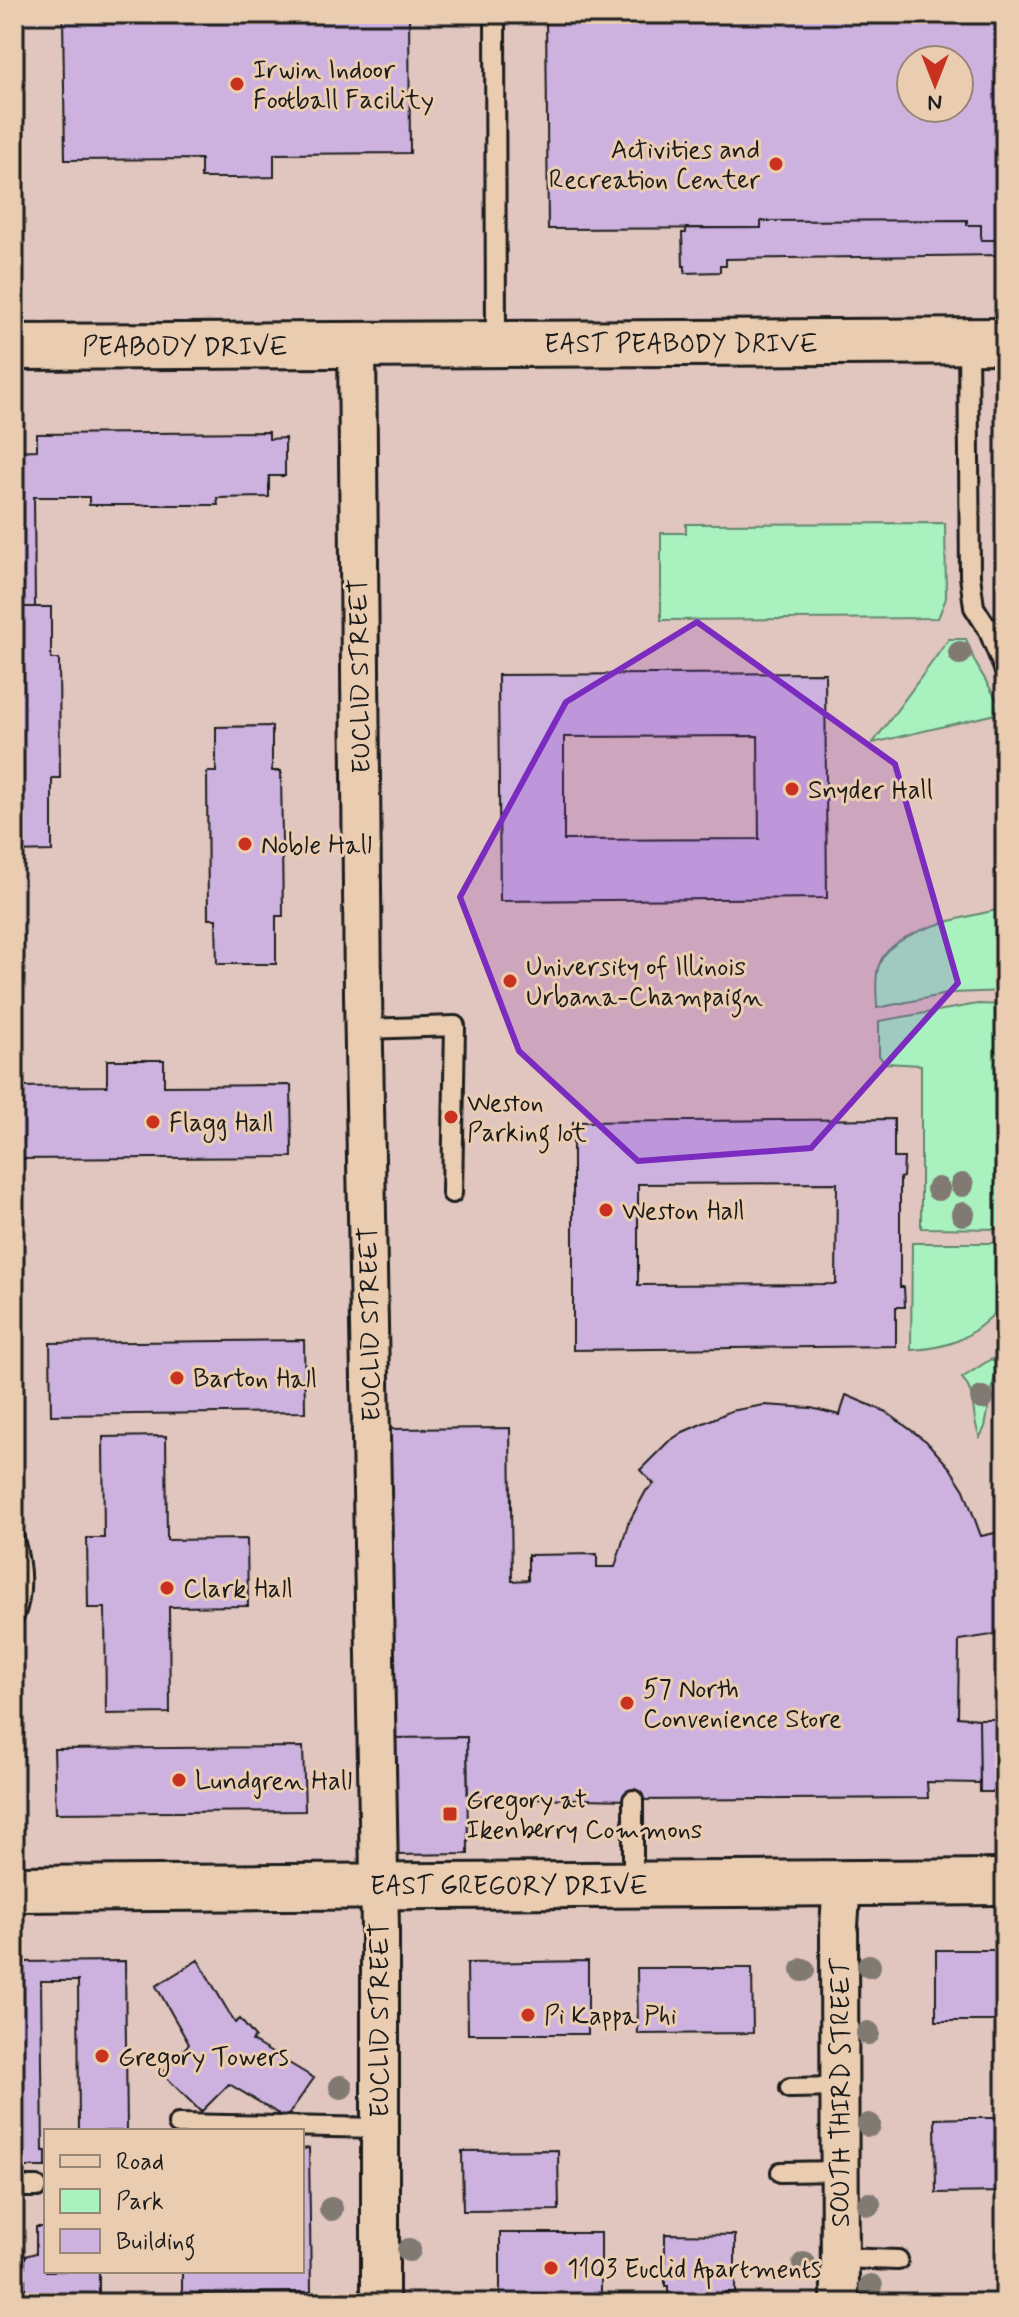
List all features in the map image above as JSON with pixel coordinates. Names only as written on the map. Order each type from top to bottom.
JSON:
[{"type":"street","name":"EAST PEABODY DRIVE","points":[[357,345],[987,341]]},
{"type":"street","name":"PEABODY DRIVE","points":[[14,347],[357,345]]},
{"type":"street","name":"EUCLID STREET","points":[[357,345],[364,1029],[379,1886],[380,2303]]},
{"type":"street","name":"EAST GREGORY DRIVE","points":[[14,1889],[1005,1882]]},
{"type":"street","name":"SOUTH THIRD STREET","points":[[840,2303],[839,1926],[842,1883]]},
{"type":"lane","points":[[495,14],[496,344]]},
{"type":"lane","points":[[987,341],[970,576],[974,607],[996,628],[1005,671]]},
{"type":"lane","points":[[364,1029],[455,1026],[452,1193]]},
{"type":"lane","points":[[14,1539],[21,1586],[14,1616]]},
{"type":"lane","points":[[633,1800],[633,1885]]},
{"type":"lane","points":[[790,2088],[841,2087]]},
{"type":"lane","points":[[178,2124],[380,2128]]},
{"type":"lane","points":[[781,2172],[841,2171]]},
{"type":"lane","points":[[14,2187],[37,2187]]},
{"type":"lane","points":[[840,2258],[898,2260]]},
{"type":"highlighted area","points":[[697,622],[895,764],[958,983],[811,1148],[638,1161],[519,1051],[460,897],[566,702]]},
{"type":"green space","points":[[945,523],[946,598],[938,618],[661,620],[661,533],[686,533],[686,524]]},
{"type":"green space","points":[[949,639],[966,639],[998,702],[996,714],[873,743]]},
{"type":"green space","points":[[1005,908],[1005,991],[952,993],[877,1008],[877,970],[887,952],[899,941],[953,920]]},
{"type":"green space","points":[[978,1004],[1005,1005],[1005,1229],[921,1228],[921,1065],[885,1063],[879,1056],[879,1021]]},
{"type":"green space","points":[[912,1243],[1005,1243],[1005,1304],[953,1343],[911,1350]]},
{"type":"green space","points":[[991,1359],[997,1364],[985,1427],[980,1437],[970,1392],[962,1378]]},
{"type":"building","name":"Irwin Indoor Football Facility","points":[[63,14],[409,14],[410,153],[274,154],[274,177],[237,178],[201,178],[201,159],[65,160]]},
{"type":"building","name":"Activities and Recreation Center","points":[[546,14],[1005,14],[1005,240],[981,240],[981,225],[967,225],[967,220],[761,221],[761,228],[548,229]]},
{"type":"building","points":[[967,220],[967,225],[981,225],[981,240],[1005,240],[1005,258],[1000,258],[1000,255],[726,259],[726,266],[720,266],[720,272],[685,273],[683,266],[682,233],[686,233],[686,228],[761,228],[761,221]]},
{"type":"building","points":[[269,432],[269,439],[285,438],[285,476],[269,476],[269,497],[217,498],[218,505],[89,505],[89,497],[34,497],[35,607],[14,607],[14,451],[37,450],[37,434]]},
{"type":"building","points":[[14,607],[51,607],[51,659],[59,659],[60,778],[52,778],[52,851],[14,852]]},
{"type":"building","name":"Snyder Hall","points":[[825,673],[827,898],[500,901],[498,675]],"holes":[[[758,736],[759,839],[564,840],[564,737]]]},
{"type":"building","name":"Noble Hall","points":[[272,726],[272,771],[281,771],[283,916],[276,916],[276,964],[217,964],[216,919],[208,919],[207,772],[216,772],[216,727]]},
{"type":"building","name":"Flagg Hall","points":[[107,1060],[164,1060],[164,1086],[291,1085],[292,1157],[14,1159],[14,1087],[107,1086]]},
{"type":"building","name":"Weston Hall","points":[[894,1119],[894,1158],[904,1158],[903,1177],[900,1178],[900,1287],[904,1287],[905,1307],[896,1307],[896,1346],[573,1350],[573,1122]],"holes":[[[837,1183],[836,1284],[638,1285],[638,1184]]]},
{"type":"building","name":"Barton Hall","points":[[304,1340],[305,1412],[51,1415],[50,1343]]},
{"type":"building","points":[[846,1395],[886,1412],[926,1441],[950,1468],[964,1490],[981,1536],[1005,1531],[1005,1633],[959,1640],[958,1717],[979,1719],[980,1783],[927,1782],[928,1798],[633,1800],[468,1797],[467,1737],[393,1738],[387,1429],[510,1428],[512,1581],[528,1580],[528,1555],[597,1554],[597,1567],[615,1567],[628,1524],[646,1491],[654,1484],[640,1470],[668,1442],[683,1432],[731,1411],[764,1405],[811,1408],[840,1415]]},
{"type":"building","name":"Clark Hall","points":[[166,1436],[167,1540],[247,1539],[248,1606],[169,1607],[170,1713],[106,1714],[105,1608],[88,1608],[87,1538],[104,1538],[103,1437]]},
{"type":"building","points":[[979,1719],[1005,1719],[1005,1792],[980,1792]]},
{"type":"building","points":[[467,1737],[468,1854],[394,1855],[393,1738]]},
{"type":"building","name":"Lundgren Hall","points":[[303,1747],[305,1811],[56,1813],[54,1749]]},
{"type":"building","points":[[936,1950],[1005,1950],[1005,2021],[936,2021]]},
{"type":"building","points":[[198,1960],[235,2023],[240,2019],[255,2037],[252,2041],[314,2078],[286,2118],[229,2084],[201,2112],[162,2073],[189,2044],[156,1986]]},
{"type":"building","name":"Gregory Towers","points":[[125,1961],[127,2129],[79,2129],[78,1981],[41,1981],[44,2167],[14,2167],[14,1962]]},
{"type":"building","name":"Pi Kappa Phi","points":[[588,1961],[588,2034],[468,2034],[467,1963]]},
{"type":"building","points":[[637,1968],[752,1968],[753,2033],[638,2034]]},
{"type":"building","points":[[1002,2047],[1005,2047],[1005,2117],[1002,2117]]},
{"type":"building","points":[[1005,2118],[1005,2192],[936,2193],[935,2119]]},
{"type":"building","points":[[309,2148],[311,2292],[182,2294],[182,2273],[304,2273],[304,2149]]},
{"type":"building","points":[[558,2150],[559,2210],[463,2211],[462,2151]]},
{"type":"building","points":[[36,2227],[44,2227],[44,2273],[99,2273],[99,2303],[25,2303],[25,2256],[36,2253]]},
{"type":"building","name":"1103 Euclid Apartments","points":[[500,2233],[601,2233],[601,2303],[500,2303]]},
{"type":"building","points":[[665,2234],[735,2235],[735,2292],[725,2292],[725,2303],[668,2303]]},
{"type":"place","name":"Irwin Indoor Football Facility","points":[[237,84]]},
{"type":"place","name":"Activities and Recreation Center","points":[[776,164]]},
{"type":"place","name":"Snyder Hall","points":[[792,789]]},
{"type":"place","name":"Noble Hall","points":[[245,844]]},
{"type":"place","name":"University of Illinois Urbana-Champaign","points":[[510,981]]},
{"type":"place","name":"Weston Parking lot","points":[[451,1117]]},
{"type":"place","name":"Flagg Hall","points":[[153,1122]]},
{"type":"place","name":"Weston Hall","points":[[606,1210]]},
{"type":"place","name":"Barton Hall","points":[[177,1378]]},
{"type":"place","name":"Clark Hall","points":[[167,1588]]},
{"type":"place","name":"57 North Convenience Store","points":[[627,1703]]},
{"type":"place","name":"Lundgren Hall","points":[[179,1780]]},
{"type":"place","name":"Gregory at Ikenberry Commons","points":[[450,1814]]},
{"type":"place","name":"Pi Kappa Phi","points":[[528,2015]]},
{"type":"place","name":"Gregory Towers","points":[[102,2056]]},
{"type":"place","name":"1103 Euclid Apartments","points":[[551,2268]]}]
